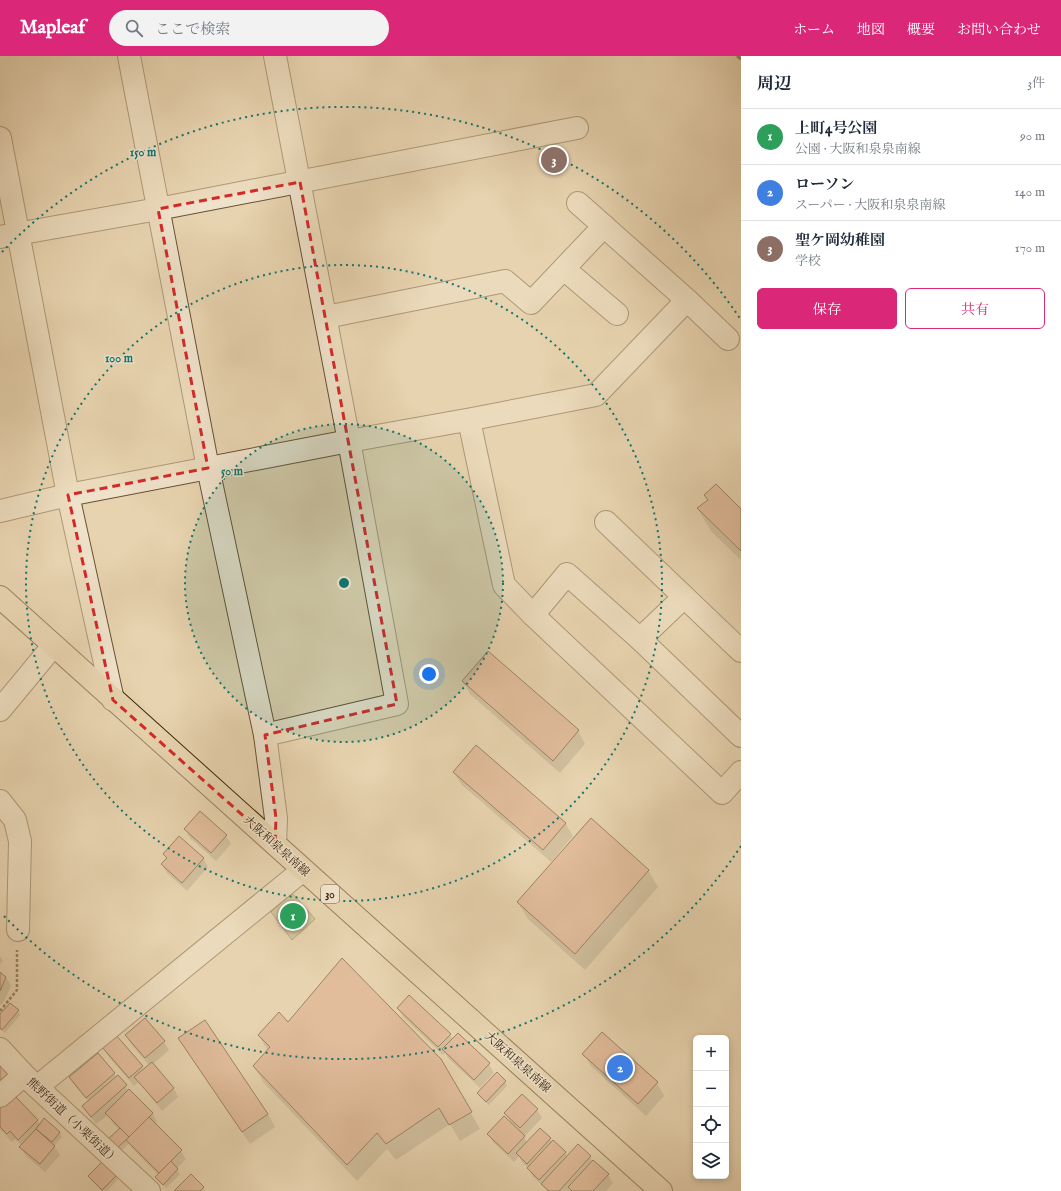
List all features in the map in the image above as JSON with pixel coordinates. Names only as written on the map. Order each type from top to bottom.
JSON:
[{"type":"main road","name":"大阪和泉泉南線","points":[[0,597],[661,1191]]},
{"type":"street","points":[[129,56],[208,468],[265,735],[276,818],[275,844]]},
{"type":"street","points":[[265,735],[397,704],[326,317],[275,56]]},
{"type":"street","points":[[9,235],[158,209],[577,128]]},
{"type":"street","points":[[0,138],[9,235],[113,700]]},
{"type":"street","points":[[578,203],[686,300],[728,340]]},
{"type":"street","points":[[326,317],[505,282],[531,303],[604,226]]},
{"type":"street","points":[[564,269],[617,314]]},
{"type":"street","points":[[0,511],[208,468],[596,395],[686,300]]},
{"type":"street","points":[[469,420],[504,585],[533,615],[722,793],[741,772]]},
{"type":"street","points":[[606,522],[741,651]]},
{"type":"street","points":[[533,615],[567,574],[640,639],[741,736]]},
{"type":"street","points":[[640,639],[684,597]]},
{"type":"street","points":[[0,710],[53,646]]},
{"type":"street","points":[[0,801],[15,820],[20,841],[18,930]]},
{"type":"street","points":[[0,1096],[30,1081],[303,870]]},
{"type":"street","name":"熊野街道（小栗街道）","points":[[0,1049],[30,1081],[149,1191]]},
{"type":"path","points":[[0,1010],[17,990],[18,930]]},
{"type":"highlighted area","points":[[300,182],[397,704],[265,735],[276,818],[275,844],[113,700],[68,495],[208,468],[158,209]]},
{"type":"shaded area","points":[[292,893],[315,919],[292,940],[271,912]]},
{"type":"building","points":[[716,484],[741,509],[741,551],[697,508],[708,500],[704,495]]},
{"type":"building","points":[[488,651],[579,730],[553,761],[462,681]]},
{"type":"building","points":[[476,745],[566,823],[543,850],[453,772]]},
{"type":"building","points":[[200,811],[227,835],[211,853],[184,829]]},
{"type":"building","points":[[591,818],[649,870],[575,954],[517,902]]},
{"type":"building","points":[[179,836],[204,858],[182,883],[161,864],[167,858],[163,854]]},
{"type":"building","points":[[342,958],[441,1059],[472,1112],[449,1125],[439,1108],[386,1144],[377,1133],[347,1165],[253,1066],[270,1047],[258,1035],[279,1012],[288,1022]]},
{"type":"building","points":[[0,972],[6,977],[0,991]]},
{"type":"building","points":[[409,995],[451,1034],[438,1047],[397,1008]]},
{"type":"building","points":[[10,1003],[19,1010],[2,1030],[0,1028],[0,1014]]},
{"type":"building","points":[[145,1018],[165,1041],[145,1058],[125,1035]]},
{"type":"building","points":[[205,1020],[268,1114],[242,1132],[178,1038]]},
{"type":"building","points":[[602,1032],[658,1082],[638,1104],[582,1054]]},
{"type":"building","points":[[458,1033],[490,1063],[474,1080],[442,1049]]},
{"type":"building","points":[[116,1035],[143,1066],[129,1078],[102,1047]]},
{"type":"building","points":[[98,1053],[115,1073],[86,1098],[69,1077]]},
{"type":"building","points":[[152,1062],[174,1088],[157,1103],[134,1077]]},
{"type":"building","points":[[0,1064],[11,1076],[0,1083]]},
{"type":"building","points":[[497,1072],[506,1081],[486,1102],[477,1093]]},
{"type":"building","points":[[118,1075],[127,1085],[91,1117],[82,1106]]},
{"type":"building","points":[[129,1089],[153,1113],[129,1137],[105,1113]]},
{"type":"building","points":[[522,1094],[538,1109],[520,1128],[504,1113]]},
{"type":"building","points":[[14,1095],[38,1120],[18,1140],[10,1131],[7,1134],[0,1127],[0,1108]]},
{"type":"building","points":[[504,1116],[525,1136],[508,1154],[487,1134]]},
{"type":"building","points":[[149,1117],[182,1150],[159,1173],[126,1140]]},
{"type":"building","points":[[44,1118],[60,1132],[52,1142],[36,1129]]},
{"type":"building","points":[[120,1128],[129,1137],[117,1148],[108,1139]]},
{"type":"building","points":[[540,1128],[551,1138],[527,1164],[516,1153]]},
{"type":"building","points":[[36,1129],[55,1146],[40,1164],[19,1147]]},
{"type":"building","points":[[553,1140],[566,1152],[539,1180],[527,1168]]},
{"type":"building","points":[[578,1144],[591,1156],[559,1191],[549,1191],[541,1184]]},
{"type":"building","points":[[593,1160],[609,1174],[593,1191],[572,1191],[568,1187]]},
{"type":"building","points":[[103,1161],[117,1175],[102,1190],[88,1176]]},
{"type":"building","points":[[171,1161],[178,1169],[163,1185],[155,1177]]},
{"type":"building","points":[[191,1174],[204,1187],[200,1191],[174,1191]]},
{"type":"railway","points":[[737,56],[741,59]]},
{"type":"place","name":"聖ケ岡幼稚園","points":[[554,160]]},
{"type":"place","name":"上町4号公園","points":[[293,916]]},
{"type":"place","name":"ローソン","points":[[620,1068]]}]
